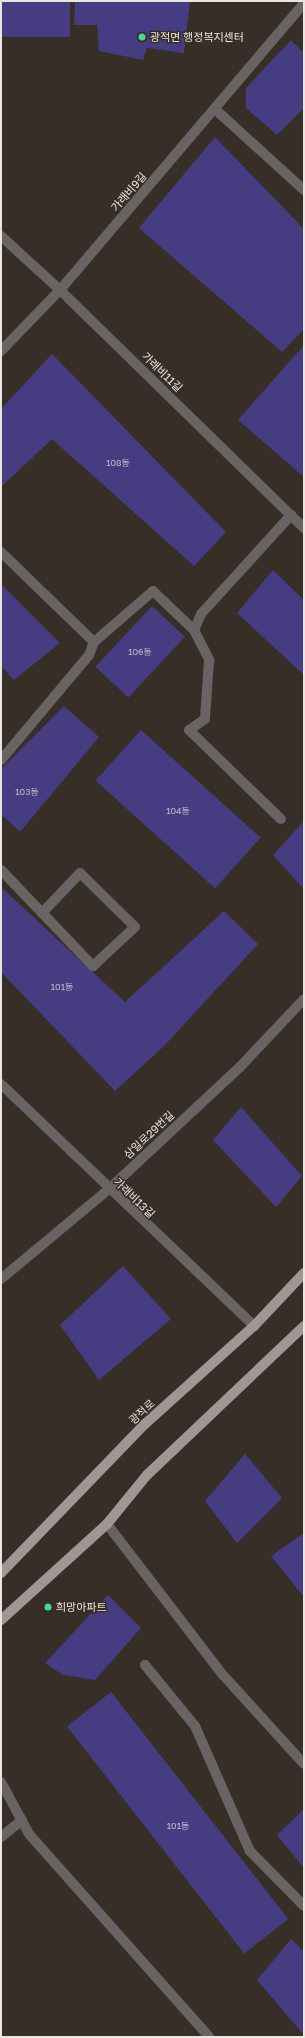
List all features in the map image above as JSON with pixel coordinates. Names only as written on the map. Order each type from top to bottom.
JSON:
[{"type":"main road","name":"광적로","points":[[1,1573],[146,1424],[254,1326],[304,1273]]},
{"type":"main road","points":[[1,1620],[107,1524],[147,1475],[304,1326]]},
{"type":"street","name":"가래비9길","points":[[1,351],[60,290],[216,110],[304,2]]},
{"type":"street","points":[[216,110],[304,190]]},
{"type":"street","name":"가래비11길","points":[[1,236],[60,290],[304,528]]},
{"type":"street","points":[[194,630],[201,614],[292,515]]},
{"type":"street","points":[[1,552],[94,642]]},
{"type":"street","points":[[1,760],[89,655],[94,642],[153,591],[194,630],[209,660],[205,719],[189,730],[281,819]]},
{"type":"street","points":[[1,870],[42,913],[93,966],[135,927],[80,873],[42,913]]},
{"type":"street","name":"삼일로29번길","points":[[1,1279],[108,1190],[240,1067],[304,999]]},
{"type":"street","name":"가래비13길","points":[[1,1084],[108,1190],[254,1326]]},
{"type":"street","points":[[107,1524],[223,1675],[304,1764]]},
{"type":"street","points":[[145,1665],[195,1726],[250,1851],[304,1906]]},
{"type":"street","points":[[1,1782],[30,1834],[209,2037]]},
{"type":"street","points":[[1,1837],[22,1820]]},
{"type":"building","points":[[1,1],[70,1],[70,37],[1,37]]},
{"type":"building","name":"광적면 행정복지센터","points":[[75,1],[190,1],[184,53],[147,48],[143,60],[99,51],[97,25],[74,25]]},
{"type":"building","points":[[291,40],[304,53],[304,108],[277,135],[246,108],[246,88]]},
{"type":"building","points":[[215,137],[304,229],[304,329],[282,352],[139,228]]},
{"type":"building","points":[[304,345],[304,477],[238,420]]},
{"type":"building","points":[[52,354],[226,532],[194,566],[52,439],[1,487],[1,409]]},
{"type":"building","points":[[273,570],[304,600],[304,675],[237,613]]},
{"type":"building","points":[[1,584],[60,643],[14,680],[1,666]]},
{"type":"building","points":[[152,606],[185,637],[128,697],[95,667]]},
{"type":"building","points":[[64,706],[99,737],[20,832],[1,814],[1,769]]},
{"type":"building","points":[[141,730],[261,838],[215,888],[95,781]]},
{"type":"building","points":[[304,821],[304,889],[273,855]]},
{"type":"building","points":[[1,887],[125,1002],[224,911],[258,944],[165,1045],[115,1091],[1,972]]},
{"type":"building","points":[[241,1107],[302,1176],[276,1207],[213,1140]]},
{"type":"building","points":[[123,1266],[171,1319],[99,1380],[60,1325]]},
{"type":"building","points":[[245,1454],[282,1498],[237,1543],[205,1501]]},
{"type":"building","points":[[304,1533],[304,1597],[271,1556]]},
{"type":"building","points":[[108,1595],[141,1628],[95,1680],[63,1675],[45,1663]]},
{"type":"building","points":[[111,1692],[288,1919],[244,1953],[67,1726]]},
{"type":"building","points":[[304,1809],[304,1868],[277,1835]]},
{"type":"building","points":[[291,1939],[304,1951],[304,2035],[257,1980]]},
{"type":"place","name":"광적면 행정복지센터","points":[[142,37]]},
{"type":"place","name":"희망아파트","points":[[48,1607]]}]
